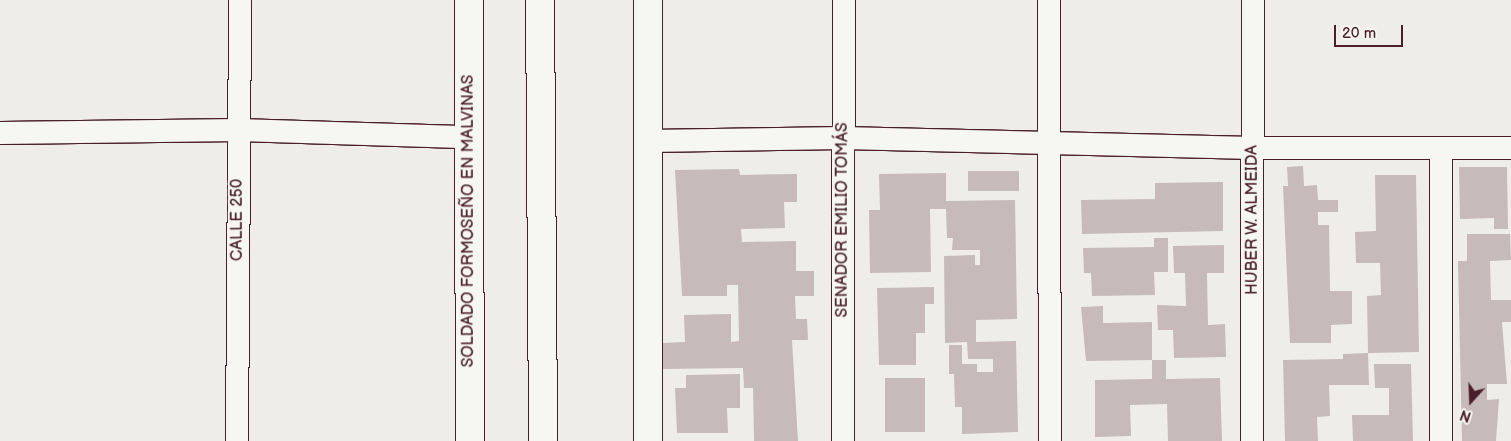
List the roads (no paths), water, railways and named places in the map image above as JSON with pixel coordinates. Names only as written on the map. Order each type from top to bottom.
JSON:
[{"type":"main road","name":"SOLDADO FORMOSEÑO EN MALVINAS","points":[[469,0],[470,441]]},
{"type":"main road","points":[[540,0],[543,441]]},
{"type":"main road","points":[[648,0],[648,441]]},
{"type":"street","name":"CALLE 250","points":[[237,441],[240,0]]},
{"type":"street","name":"SENADOR EMILIO TOMÁS","points":[[843,441],[844,0]]},
{"type":"street","points":[[1049,0],[1050,441]]},
{"type":"street","name":"HUBER W. ALMEIDA","points":[[1252,441],[1253,0]]},
{"type":"street","points":[[0,133],[239,130],[468,137]]},
{"type":"street","points":[[648,141],[843,138],[1253,148],[1511,148]]},
{"type":"street","points":[[1441,148],[1441,441]]}]
